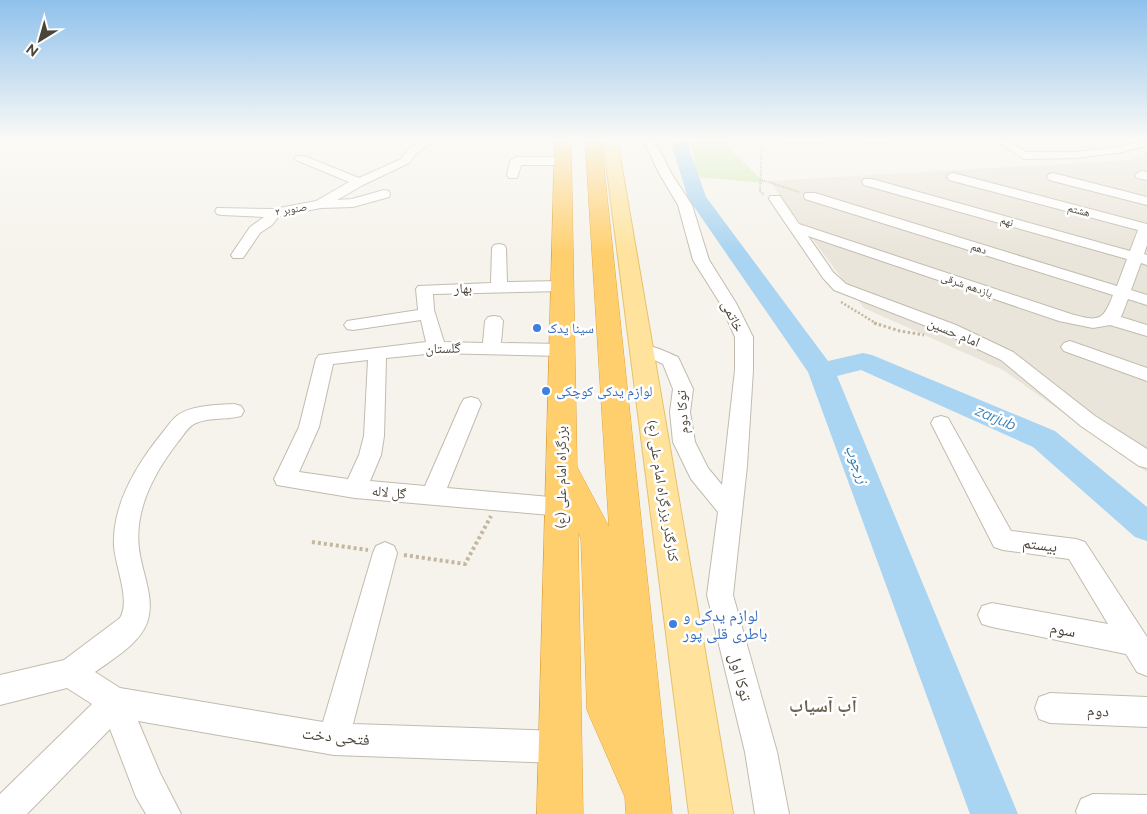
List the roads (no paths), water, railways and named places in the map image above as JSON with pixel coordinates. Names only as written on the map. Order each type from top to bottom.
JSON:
[{"type":"highway","name":"بزرگراه امام علی (ع)","points":[[560,814],[563,177]]},
{"type":"highway","points":[[596,177],[610,350],[617,604],[608,710],[648,805]]},
{"type":"highway","points":[[561,466],[598,539],[617,604]]},
{"type":"highway","points":[[561,604],[617,604]]},
{"type":"main road","name":"کنارگذر بزرگراه امام علی (ع)","points":[[616,177],[712,814]]},
{"type":"main road","points":[[610,350],[642,351]]},
{"type":"street","points":[[347,177],[359,182]]},
{"type":"street","name":"صنوبر ۲","points":[[222,211],[274,213],[320,204],[370,177]]},
{"type":"street","name":"خاتمی","points":[[667,177],[685,204],[701,260],[728,303],[744,337],[744,370],[731,511]]},
{"type":"street","name":"هشتم","points":[[953,177],[1146,228]]},
{"type":"street","points":[[1053,177],[1147,201]]},
{"type":"street","name":"نهم","points":[[868,182],[1142,259]]},
{"type":"street","points":[[320,204],[353,203],[384,194]]},
{"type":"street","name":"دهم","points":[[810,196],[1147,300]]},
{"type":"street","name":"امام حسین","points":[[775,199],[828,275],[840,287],[950,329],[1007,356],[1088,421],[1147,460]]},
{"type":"street","points":[[238,255],[255,230],[267,222],[274,213]]},
{"type":"street","name":"یازدهم شرقی","points":[[795,227],[1079,322],[1101,324],[1111,320]]},
{"type":"street","points":[[1146,228],[1142,259],[1123,293],[1111,320],[1147,331]]},
{"type":"street","points":[[499,248],[499,288]]},
{"type":"street","name":"بهار","points":[[436,347],[424,289],[562,286]]},
{"type":"street","points":[[354,325],[428,314]]},
{"type":"street","points":[[492,348],[494,321]]},
{"type":"street","name":"گلستان","points":[[355,489],[285,479],[308,427],[325,359],[436,347],[562,350]]},
{"type":"street","points":[[1070,347],[1147,375]]},
{"type":"street","name":"توکا دوم","points":[[642,351],[652,352],[671,361],[683,389],[680,412],[684,442],[699,474],[731,511]]},
{"type":"street","name":"گل لاله","points":[[377,354],[374,436],[370,456],[355,489],[561,507]]},
{"type":"street","points":[[432,497],[471,404]]},
{"type":"street","points":[[0,690],[70,673],[132,625],[138,602],[128,565],[126,543],[132,506],[138,488],[165,443],[186,419],[234,411]]},
{"type":"street","name":"بیستم","points":[[941,423],[1003,540],[1076,549],[1141,652]]},
{"type":"street","name":"توکا اول","points":[[731,511],[720,595],[761,752],[772,814]]},
{"type":"street","points":[[334,739],[385,553]]},
{"type":"street","name":"سوم","points":[[992,615],[1141,652]]},
{"type":"street","points":[[70,673],[114,702],[148,784],[164,814]]},
{"type":"street","points":[[6,812],[114,702]]},
{"type":"street","name":"فتحی دخت","points":[[114,702],[334,739],[560,748]]},
{"type":"street","name":"دوم","points":[[1050,708],[1147,712]]},
{"type":"street","points":[[1093,811],[1147,812]]},
{"type":"waterway","name":"زرجوب","points":[[690,177],[697,198],[821,371]]},
{"type":"waterway","name":"zarjub","points":[[821,371],[863,361],[1044,439],[1147,527]]},
{"type":"waterway","name":"زرجوب","points":[[821,371],[994,814]]},
{"type":"place","name":"سینا یدک","points":[[537,328]]},
{"type":"place","name":"لوازم یدکی کوچکی","points":[[546,391]]},
{"type":"place","name":"لوازم یدکی و باطری قلی پور","points":[[673,624]]},
{"type":"district","name":"آب آسیاب","points":[[823,706]]}]
